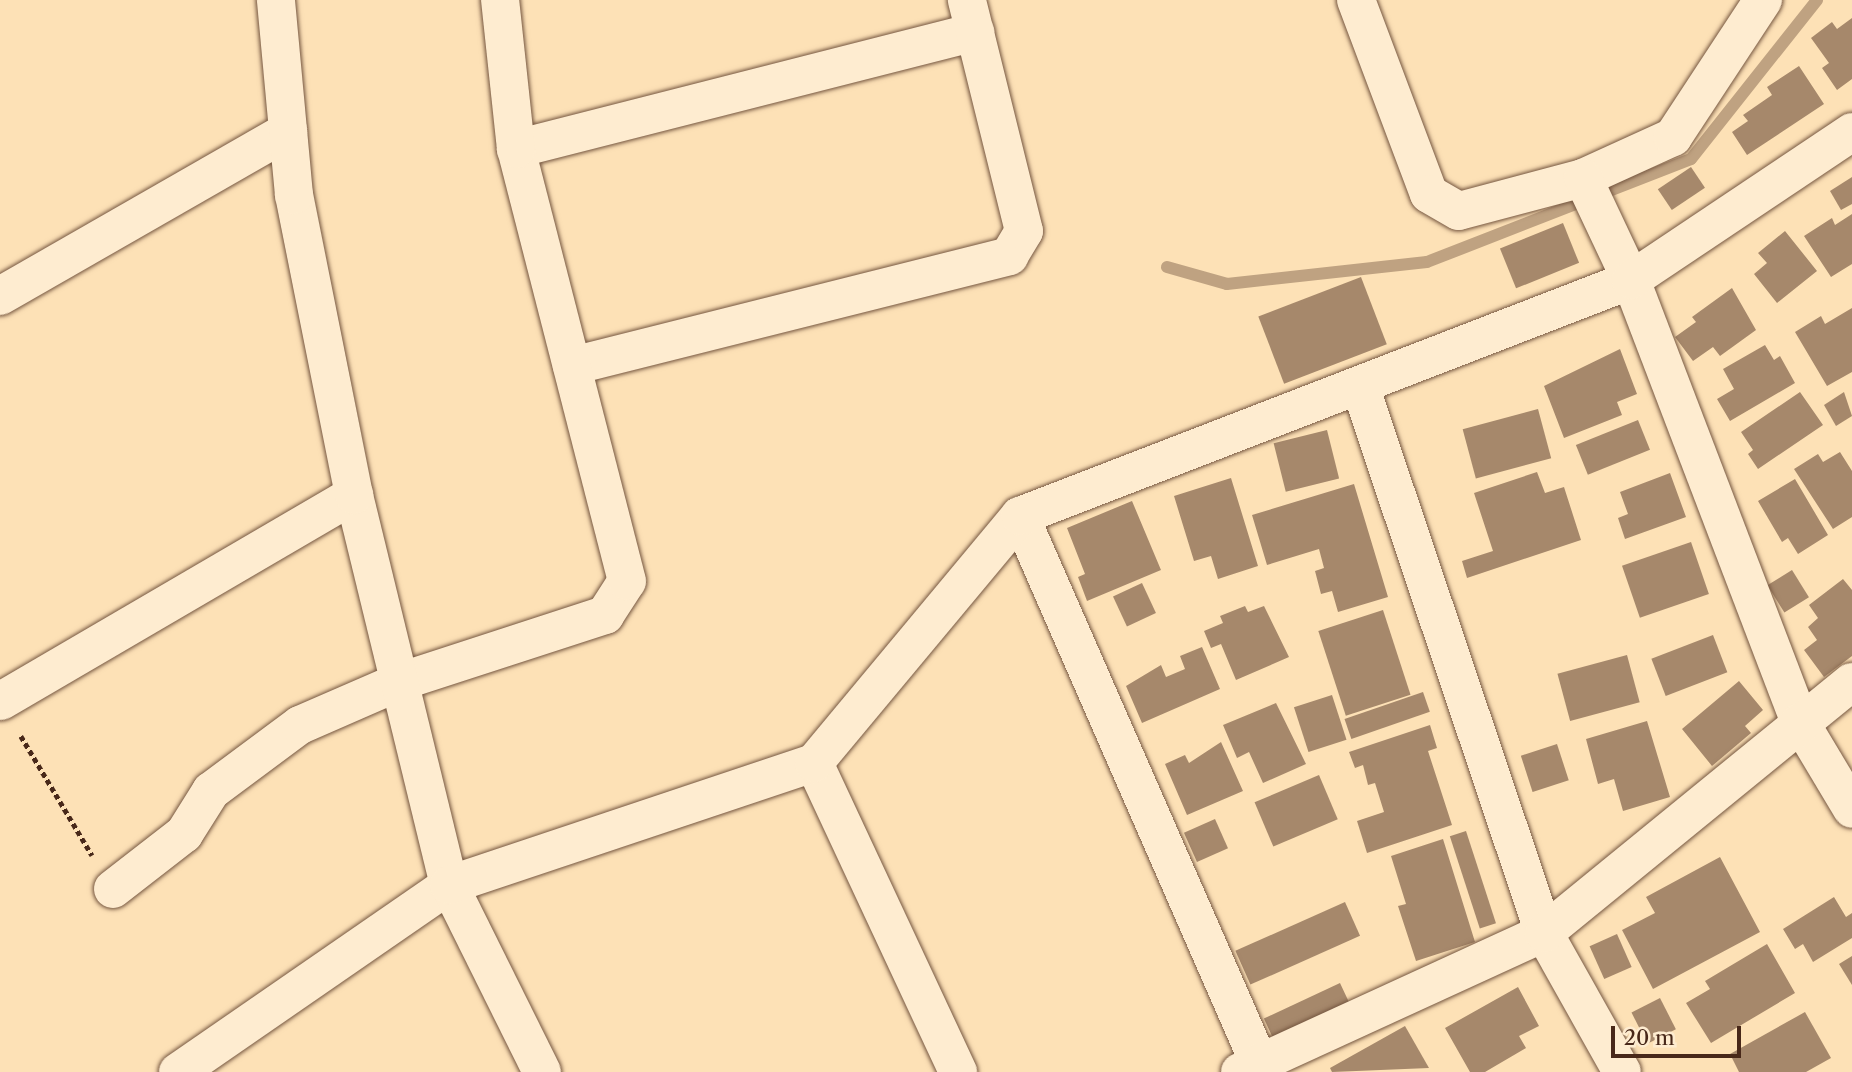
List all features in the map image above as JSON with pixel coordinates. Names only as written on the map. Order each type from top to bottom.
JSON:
[{"type":"street","points":[[276,0],[294,195],[354,495],[449,885],[542,1072]]},
{"type":"street","points":[[113,889],[184,834],[211,791],[300,726],[399,682],[605,615],[627,581],[516,149],[500,0]]},
{"type":"street","points":[[1356,0],[1429,194],[1459,211],[1583,178],[1673,137],[1763,0]]},
{"type":"street","points":[[516,149],[971,16],[1024,231],[1009,256],[572,366]]},
{"type":"street","points":[[0,296],[288,131]]},
{"type":"street","points":[[178,1072],[449,885],[814,763],[1020,516],[1631,280],[1852,132]]},
{"type":"street","points":[[1583,178],[1631,280],[1800,722],[1852,810]]},
{"type":"street","points":[[1360,386],[1544,933],[1622,1072]]},
{"type":"street","points":[[1,701],[354,495]]},
{"type":"street","points":[[1020,516],[1254,1070],[1544,933],[1852,682]]},
{"type":"street","points":[[814,763],[958,1072]]},
{"type":"path","points":[[1,701],[113,889]]},
{"type":"building","points":[[1852,18],[1852,79],[1837,90],[1822,68],[1829,63],[1811,38],[1832,22],[1837,29]]},
{"type":"building","points":[[1799,66],[1824,104],[1747,155],[1732,132],[1748,121],[1743,115],[1772,95],[1767,87]]},
{"type":"building","points":[[1691,167],[1705,188],[1672,210],[1658,189]]},
{"type":"building","points":[[1852,177],[1852,204],[1841,210],[1830,191]]},
{"type":"building","points":[[1852,214],[1852,264],[1831,277],[1804,236],[1832,218],[1835,225]]},
{"type":"building","points":[[1563,223],[1579,263],[1516,288],[1500,248]]},
{"type":"building","points":[[1785,231],[1817,271],[1777,303],[1754,274],[1767,263],[1758,253]]},
{"type":"building","points":[[1361,277],[1387,344],[1284,384],[1258,316]]},
{"type":"building","points":[[1732,288],[1756,330],[1720,356],[1713,347],[1693,361],[1675,337],[1696,322],[1692,317]]},
{"type":"building","points":[[1852,308],[1852,372],[1827,386],[1795,332],[1821,316],[1825,324]]},
{"type":"building","points":[[1765,345],[1774,360],[1780,356],[1795,383],[1730,421],[1717,399],[1734,389],[1723,369]]},
{"type":"building","points":[[1620,349],[1637,394],[1617,402],[1622,415],[1564,438],[1544,386]]},
{"type":"building","points":[[1800,392],[1823,425],[1758,469],[1748,454],[1753,450],[1741,432]]},
{"type":"building","points":[[1844,392],[1852,416],[1836,426],[1824,405]]},
{"type":"building","points":[[1538,409],[1551,458],[1476,478],[1463,429]]},
{"type":"building","points":[[1638,420],[1650,450],[1588,475],[1576,445]]},
{"type":"building","points":[[1327,430],[1339,479],[1286,492],[1274,443]]},
{"type":"building","points":[[1840,452],[1852,471],[1852,517],[1833,529],[1794,469],[1818,454],[1823,462]]},
{"type":"building","points":[[1537,472],[1545,493],[1564,487],[1581,540],[1467,578],[1462,561],[1493,551],[1474,493]]},
{"type":"building","points":[[1670,473],[1686,517],[1625,539],[1618,518],[1628,514],[1620,492]]},
{"type":"building","points":[[1231,478],[1258,566],[1218,579],[1211,556],[1194,561],[1174,496]]},
{"type":"building","points":[[1795,479],[1828,535],[1798,554],[1788,538],[1782,542],[1758,501]]},
{"type":"building","points":[[1354,484],[1388,597],[1338,612],[1332,591],[1321,594],[1315,571],[1324,568],[1319,549],[1267,565],[1252,515]]},
{"type":"building","points":[[1132,501],[1161,570],[1087,601],[1078,577],[1085,574],[1067,528]]},
{"type":"building","points":[[1691,542],[1709,594],[1640,618],[1622,566]]},
{"type":"building","points":[[1792,570],[1809,597],[1784,613],[1767,585]]},
{"type":"building","points":[[1843,579],[1852,590],[1852,656],[1824,677],[1804,650],[1817,640],[1808,627],[1818,618],[1809,605]]},
{"type":"building","points":[[1142,583],[1156,613],[1127,626],[1113,597]]},
{"type":"building","points":[[1245,606],[1248,612],[1264,606],[1289,657],[1236,680],[1221,644],[1211,648],[1204,631],[1223,623],[1220,616]]},
{"type":"building","points":[[1383,610],[1411,695],[1346,716],[1318,631]]},
{"type":"building","points":[[1713,635],[1727,672],[1666,696],[1651,659]]},
{"type":"building","points":[[1202,647],[1220,689],[1142,723],[1126,686],[1161,665],[1166,677],[1185,669],[1180,656]]},
{"type":"building","points":[[1627,655],[1640,702],[1570,721],[1557,674]]},
{"type":"building","points":[[1739,681],[1763,710],[1745,726],[1751,733],[1712,766],[1682,729]]},
{"type":"building","points":[[1423,692],[1430,712],[1351,739],[1345,719]]},
{"type":"building","points":[[1332,695],[1347,740],[1308,752],[1294,707]]},
{"type":"building","points":[[1276,703],[1306,764],[1263,783],[1249,752],[1237,758],[1223,725]]},
{"type":"building","points":[[1647,721],[1670,797],[1623,811],[1614,779],[1598,784],[1586,739]]},
{"type":"building","points":[[1430,725],[1437,748],[1428,751],[1452,825],[1367,853],[1357,821],[1384,812],[1375,783],[1368,785],[1363,765],[1355,768],[1349,752]]},
{"type":"building","points":[[1221,742],[1243,791],[1187,815],[1165,764],[1185,755],[1189,763]]},
{"type":"building","points":[[1557,744],[1569,780],[1533,792],[1521,756]]},
{"type":"building","points":[[1319,775],[1338,819],[1273,847],[1255,802]]},
{"type":"building","points":[[1215,819],[1228,848],[1197,862],[1184,833]]},
{"type":"building","points":[[1466,831],[1496,923],[1480,929],[1450,836]]},
{"type":"building","points":[[1443,839],[1475,942],[1416,961],[1398,906],[1406,904],[1391,856]]},
{"type":"building","points":[[1720,857],[1760,932],[1653,989],[1622,930],[1655,913],[1646,897]]},
{"type":"building","points":[[1834,897],[1846,917],[1852,913],[1852,938],[1813,962],[1803,944],[1795,949],[1783,929]]},
{"type":"building","points":[[1345,902],[1360,936],[1250,985],[1235,951]]},
{"type":"building","points":[[1617,934],[1632,967],[1604,979],[1590,946]]},
{"type":"building","points":[[1767,944],[1795,993],[1711,1043],[1686,1003],[1710,989],[1705,981]]},
{"type":"building","points":[[1852,956],[1852,985],[1839,964]]},
{"type":"building","points":[[1340,983],[1351,1007],[1275,1042],[1264,1018]]},
{"type":"building","points":[[1518,987],[1539,1026],[1519,1036],[1526,1048],[1485,1072],[1470,1072],[1445,1028]]},
{"type":"building","points":[[1660,998],[1676,1029],[1647,1044],[1631,1013]]},
{"type":"building","points":[[1805,1012],[1831,1058],[1806,1072],[1739,1072],[1730,1054]]},
{"type":"building","points":[[1405,1026],[1429,1068],[1332,1072],[1330,1068]]},
{"type":"waterway","points":[[1167,267],[1227,284],[1427,262],[1691,159],[1817,0]]}]
